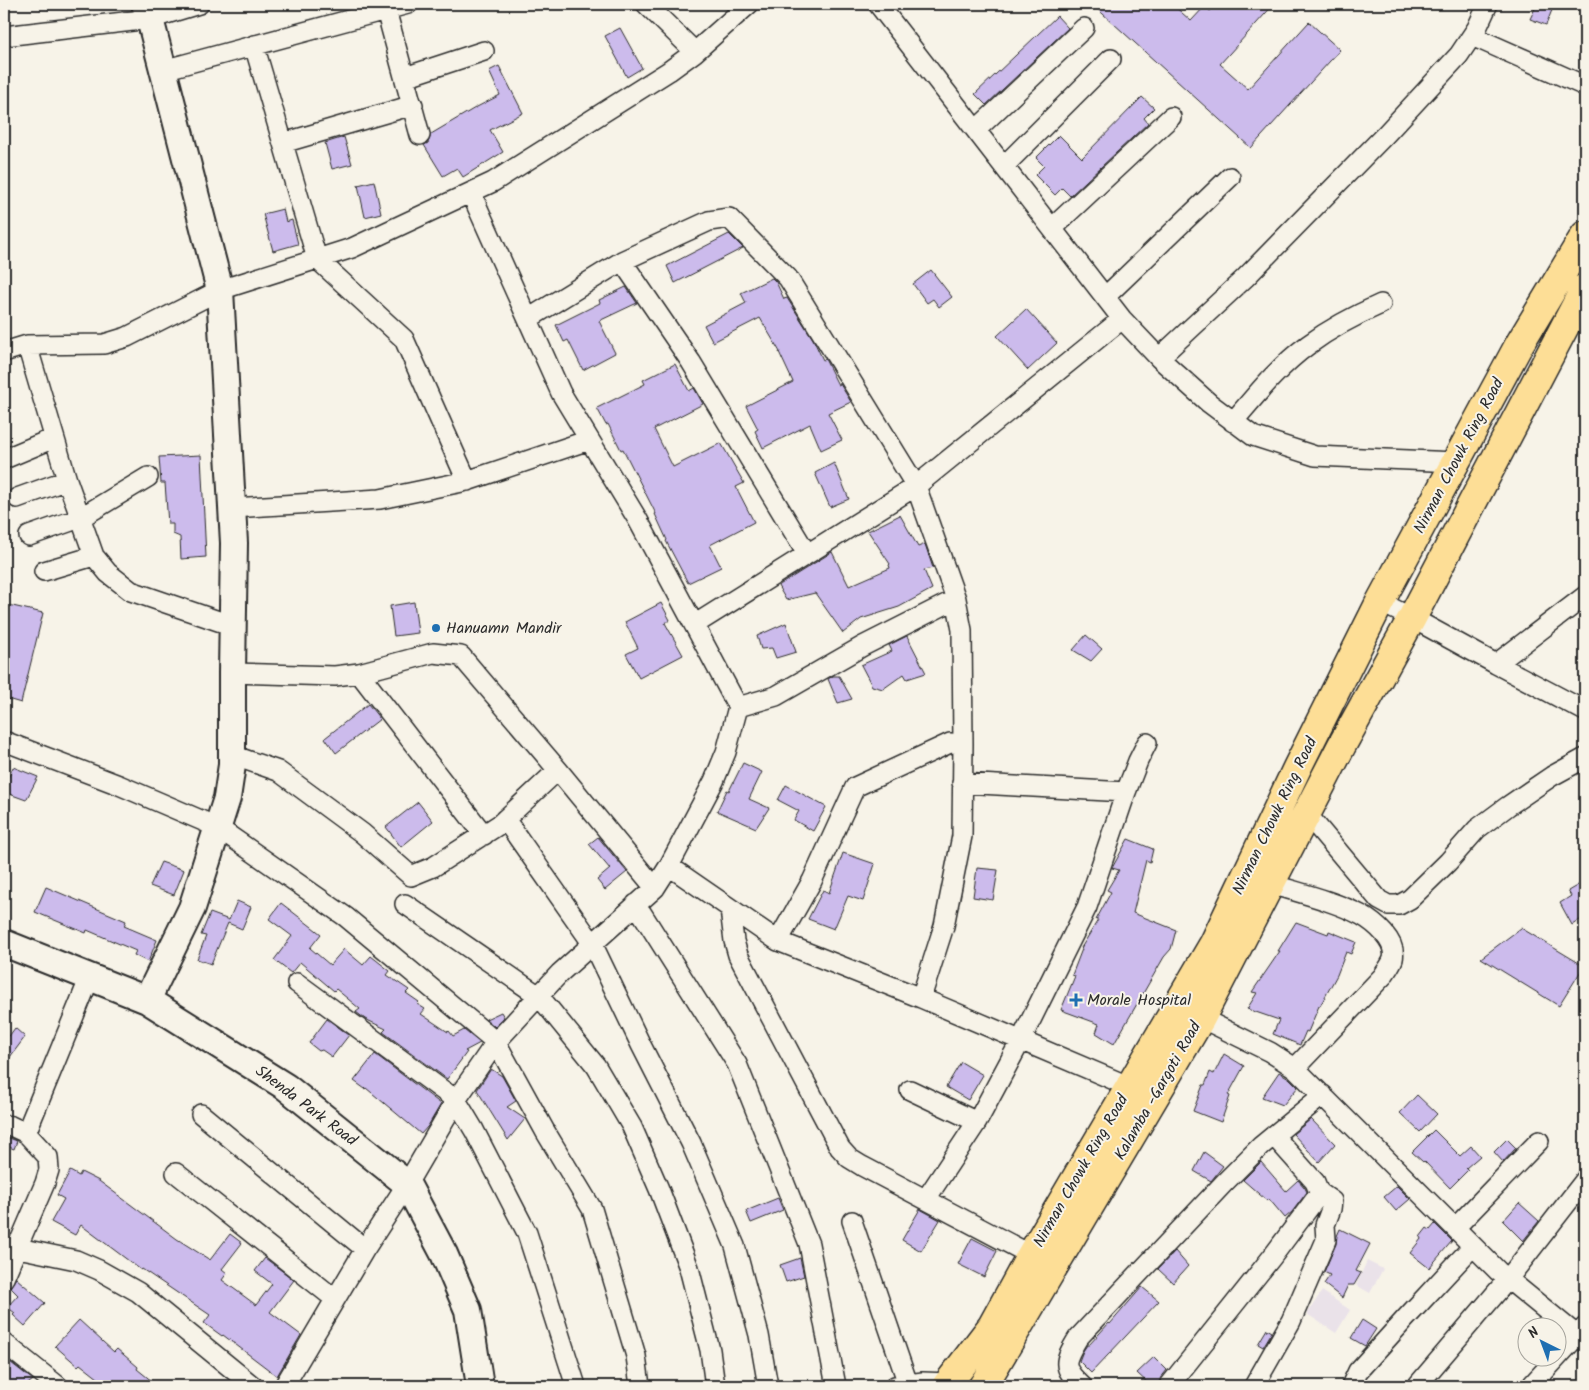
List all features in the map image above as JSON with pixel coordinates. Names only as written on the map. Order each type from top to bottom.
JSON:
[{"type":"main road","name":"Nirman Chowk Ring Road","points":[[948,1384],[992,1326],[1031,1255],[1214,943],[1297,768],[1380,602],[1520,343],[1585,236]]},
{"type":"main road","name":"Kalamba -Gargoti Road","points":[[983,1386],[1201,1018],[1342,745],[1412,618],[1585,288]]},
{"type":"street","points":[[4,36],[199,4]]},
{"type":"street","points":[[163,70],[408,4]]},
{"type":"street","points":[[4,352],[27,345],[104,344],[127,337],[220,290],[352,248],[471,193],[493,182],[669,71],[696,52],[749,4]]},
{"type":"street","points":[[878,4],[1122,319],[1160,358],[1209,403],[1253,436],[1315,456],[1456,462]]},
{"type":"street","points":[[1160,358],[1245,278],[1385,135],[1458,55],[1482,20],[1488,4]]},
{"type":"street","points":[[658,7],[696,52]]},
{"type":"street","points":[[386,10],[420,135]]},
{"type":"street","points":[[147,1000],[192,908],[229,788],[232,765],[234,542],[220,290],[148,12]]},
{"type":"street","points":[[976,130],[1084,28]]},
{"type":"street","points":[[1472,36],[1585,86]]},
{"type":"street","points":[[254,45],[318,259],[404,339],[467,481]]},
{"type":"street","points":[[405,77],[484,51]]},
{"type":"street","points":[[1004,166],[1110,59]]},
{"type":"street","points":[[283,143],[413,105]]},
{"type":"street","points":[[1052,228],[1171,117]]},
{"type":"street","points":[[1105,297],[1230,177]]},
{"type":"street","points":[[284,1386],[364,1249],[407,1184],[456,1100],[496,1042],[560,972],[655,888],[669,866],[714,781],[726,752],[738,708],[638,520],[561,393],[471,193]]},
{"type":"street","points":[[528,319],[622,261],[709,221],[730,218],[788,278],[916,486],[956,599],[962,630],[963,744],[962,836],[944,926],[920,998]]},
{"type":"street","points":[[622,261],[691,362],[807,554]]},
{"type":"street","points":[[1233,422],[1282,367],[1307,346],[1352,317],[1382,304]]},
{"type":"street","points":[[694,624],[916,486],[1122,319]]},
{"type":"street","points":[[27,345],[67,480],[94,556],[108,573],[131,591],[233,626]]},
{"type":"street","points":[[4,459],[54,438]]},
{"type":"street","points":[[232,508],[380,499],[467,481],[589,440]]},
{"type":"street","points":[[29,536],[80,518],[148,477]]},
{"type":"street","points":[[17,498],[67,480]]},
{"type":"street","points":[[44,571],[94,556]]},
{"type":"street","points":[[1496,664],[1585,596]]},
{"type":"street","points":[[738,708],[776,696],[863,646],[956,599]]},
{"type":"street","points":[[1380,602],[1585,711]]},
{"type":"street","points":[[232,672],[335,676],[359,673],[433,653],[461,656],[655,888]]},
{"type":"street","points":[[359,673],[484,835]]},
{"type":"street","points":[[4,741],[119,785],[217,827],[346,917],[496,1042],[545,1131],[592,1209],[636,1356],[640,1386]]},
{"type":"street","points":[[778,941],[812,882],[855,787],[950,743],[963,744]]},
{"type":"street","points":[[926,1200],[977,1122],[1021,1040],[1087,908],[1126,792],[1147,743]]},
{"type":"street","points":[[232,755],[278,771],[362,833],[410,876],[433,867],[484,835],[505,819],[558,770]]},
{"type":"street","points":[[1307,814],[1379,900],[1388,905],[1405,902],[1448,862],[1478,829],[1552,776],[1585,758]]},
{"type":"street","points":[[962,784],[1126,792]]},
{"type":"street","points":[[505,819],[592,943],[691,1143],[735,1246],[759,1335],[768,1386]]},
{"type":"street","points":[[669,866],[778,941],[1021,1040],[1155,1098]]},
{"type":"street","points":[[1270,884],[1362,915],[1379,928],[1392,945],[1393,959],[1383,976],[1295,1068]]},
{"type":"street","points":[[405,904],[539,996],[596,1066],[632,1126],[659,1189],[689,1268],[710,1350],[715,1386]]},
{"type":"street","points":[[636,904],[737,1064],[809,1244],[836,1386]]},
{"type":"street","points":[[730,909],[734,942],[738,955],[840,1148],[849,1158],[862,1166],[1031,1255]]},
{"type":"street","name":"Shenda Park Road","points":[[4,943],[147,1000],[286,1087],[407,1184],[444,1254],[468,1310],[480,1386]]},
{"type":"street","points":[[26,1133],[90,977]]},
{"type":"street","points":[[297,983],[456,1100],[474,1130],[527,1233],[576,1386]]},
{"type":"street","points":[[1201,1018],[1270,1052],[1295,1068],[1456,1228],[1472,1247],[1508,1279],[1583,1335],[1531,1386]]},
{"type":"street","points":[[910,1090],[977,1122]]},
{"type":"street","points":[[1082,1386],[1068,1372],[1067,1360],[1078,1338],[1225,1182],[1274,1136],[1323,1095]]},
{"type":"street","points":[[202,1114],[364,1249]]},
{"type":"street","points":[[4,1125],[26,1133],[48,1158],[45,1183],[11,1245],[4,1278]]},
{"type":"street","points":[[1254,1386],[1291,1321],[1326,1240],[1325,1225],[1332,1202],[1319,1192],[1315,1182],[1274,1136]]},
{"type":"street","points":[[1456,1228],[1539,1141]]},
{"type":"street","points":[[176,1174],[335,1299]]},
{"type":"street","points":[[1417,1386],[1508,1279],[1585,1180]]},
{"type":"street","points":[[1169,1386],[1272,1257],[1319,1192]]},
{"type":"street","points":[[852,1221],[901,1385],[923,1382],[948,1384]]},
{"type":"street","points":[[11,1245],[76,1260],[99,1270],[138,1292],[253,1386]]},
{"type":"street","points":[[1351,1386],[1358,1371],[1472,1247]]},
{"type":"street","points":[[4,1343],[58,1386]]},
{"type":"shaded area","points":[[1367,1261],[1383,1269],[1370,1293],[1356,1285]]},
{"type":"shaded area","points":[[1322,1291],[1350,1310],[1336,1333],[1307,1314]]},
{"type":"building","points":[[1092,4],[1172,4],[1191,21],[1205,6],[1210,11],[1217,4],[1274,4],[1220,64],[1248,89],[1309,22],[1340,50],[1251,148]]},
{"type":"building","points":[[1537,4],[1552,10],[1546,25],[1530,19]]},
{"type":"building","points":[[1057,16],[1068,28],[986,105],[975,94]]},
{"type":"building","points":[[620,28],[642,68],[627,77],[605,36]]},
{"type":"building","points":[[499,66],[523,113],[490,130],[503,152],[463,177],[457,168],[443,176],[424,145],[428,143],[431,134],[500,95],[489,71]]},
{"type":"building","points":[[1142,97],[1154,108],[1144,118],[1148,123],[1070,196],[1062,188],[1055,195],[1035,175],[1044,166],[1036,158],[1059,135],[1082,158]]},
{"type":"building","points":[[344,137],[352,164],[332,169],[325,143]]},
{"type":"building","points":[[374,181],[381,213],[365,217],[358,185]]},
{"type":"building","points":[[283,209],[286,222],[292,220],[298,244],[273,251],[263,214]]},
{"type":"building","points":[[729,234],[743,248],[675,283],[667,266]]},
{"type":"building","points":[[931,270],[952,297],[939,307],[933,299],[927,303],[913,284]]},
{"type":"building","points":[[772,278],[784,299],[787,298],[813,339],[823,360],[825,359],[838,385],[840,384],[851,402],[828,413],[842,440],[821,450],[810,424],[763,448],[755,431],[758,429],[746,406],[793,382],[780,352],[760,318],[713,342],[704,325],[746,303],[741,293]]},
{"type":"building","points":[[626,287],[637,303],[599,321],[615,353],[583,370],[568,340],[564,342],[556,325],[600,303],[599,300]]},
{"type":"building","points":[[1026,309],[1057,343],[1028,370],[997,336]]},
{"type":"building","points":[[675,364],[689,391],[694,388],[703,404],[654,429],[673,467],[721,443],[744,483],[736,487],[754,522],[710,545],[721,567],[688,583],[623,449],[621,450],[608,424],[606,425],[597,408],[645,384],[643,380]]},
{"type":"building","points":[[201,455],[206,557],[181,559],[180,537],[173,534],[173,524],[168,524],[165,483],[161,483],[159,457]]},
{"type":"building","points":[[834,463],[849,499],[830,507],[815,473]]},
{"type":"building","points":[[900,515],[918,547],[925,544],[933,568],[924,570],[932,589],[899,607],[861,619],[843,633],[815,593],[786,600],[778,586],[832,552],[849,586],[890,568],[890,564],[868,531]]},
{"type":"building","points":[[414,602],[418,633],[394,636],[390,606]]},
{"type":"building","points":[[661,603],[670,620],[665,623],[683,655],[639,678],[626,654],[638,648],[625,622]]},
{"type":"building","points":[[4,604],[43,613],[21,703],[4,698]]},
{"type":"building","points":[[786,623],[796,652],[776,658],[772,648],[761,649],[757,636]]},
{"type":"building","points":[[1086,635],[1102,649],[1091,661],[1073,650]]},
{"type":"building","points":[[907,636],[926,673],[907,679],[904,674],[883,689],[872,686],[861,665],[892,651],[889,645]]},
{"type":"building","points":[[833,676],[839,676],[852,699],[838,703],[828,679]]},
{"type":"building","points":[[368,704],[380,719],[336,753],[325,738]]},
{"type":"building","points":[[743,763],[762,772],[749,799],[769,808],[756,828],[717,811]]},
{"type":"building","points":[[13,767],[38,777],[26,800],[4,792]]},
{"type":"building","points":[[786,785],[826,807],[813,831],[794,820],[799,811],[778,800]]},
{"type":"building","points":[[418,802],[433,821],[401,847],[386,827]]},
{"type":"building","points":[[598,837],[627,872],[605,890],[597,880],[610,869],[589,844]]},
{"type":"building","points":[[1128,839],[1153,849],[1150,862],[1146,860],[1133,913],[1176,930],[1171,949],[1164,957],[1114,1044],[1096,1033],[1099,1024],[1061,1010],[1075,976],[1072,975],[1081,948],[1098,920],[1096,920],[1111,892],[1107,890],[1119,870],[1112,868]]},
{"type":"building","points":[[843,853],[875,864],[863,901],[848,896],[834,929],[808,919],[823,890],[829,893]]},
{"type":"building","points":[[161,862],[184,870],[174,895],[150,886]]},
{"type":"building","points":[[977,868],[998,870],[993,900],[973,897]]},
{"type":"building","points":[[1585,881],[1585,923],[1583,918],[1572,925],[1560,903],[1571,896],[1568,891]]},
{"type":"building","points":[[46,887],[126,921],[124,926],[157,940],[148,962],[134,955],[136,951],[87,930],[86,933],[35,912]]},
{"type":"building","points":[[237,901],[251,907],[242,929],[228,923],[211,964],[197,959],[206,936],[201,935],[210,913],[229,920]]},
{"type":"building","points":[[281,903],[321,934],[310,948],[330,965],[344,949],[363,965],[371,956],[390,971],[387,975],[409,990],[406,993],[425,1009],[421,1014],[449,1031],[453,1036],[464,1030],[480,1043],[465,1051],[467,1052],[447,1079],[383,1032],[386,1029],[365,1019],[356,1012],[360,1009],[336,989],[334,991],[300,962],[291,973],[274,960],[292,936],[269,919]]},
{"type":"building","points":[[1296,922],[1328,934],[1329,931],[1356,942],[1351,954],[1346,952],[1337,975],[1300,1045],[1273,1034],[1279,1020],[1247,1009],[1257,993],[1252,992],[1280,951],[1278,951]]},
{"type":"building","points":[[1521,928],[1584,966],[1559,1006],[1481,958]]},
{"type":"building","points":[[501,1012],[504,1017],[495,1027],[486,1019]]},
{"type":"building","points":[[327,1019],[349,1035],[332,1057],[322,1050],[319,1051],[309,1043]]},
{"type":"building","points":[[15,1028],[25,1037],[4,1065],[4,1043]]},
{"type":"building","points":[[375,1054],[441,1104],[421,1134],[366,1088],[354,1081]]},
{"type":"building","points":[[1224,1054],[1244,1066],[1228,1095],[1230,1096],[1221,1122],[1193,1111],[1210,1072],[1214,1074]]},
{"type":"building","points":[[961,1062],[983,1075],[968,1100],[946,1087]]},
{"type":"building","points":[[491,1069],[502,1076],[516,1101],[507,1107],[525,1119],[508,1140],[477,1090]]},
{"type":"building","points":[[1279,1072],[1298,1087],[1283,1105],[1262,1097]]},
{"type":"building","points":[[1417,1095],[1437,1114],[1420,1132],[1400,1113]]},
{"type":"building","points":[[1311,1119],[1335,1144],[1319,1162],[1293,1134]]},
{"type":"building","points":[[1434,1130],[1460,1156],[1471,1146],[1480,1156],[1466,1168],[1468,1170],[1450,1188],[1424,1161],[1412,1152]]},
{"type":"building","points":[[4,1136],[17,1141],[14,1149],[4,1145]]},
{"type":"building","points":[[1507,1139],[1516,1148],[1503,1162],[1494,1152]]},
{"type":"building","points":[[1204,1152],[1223,1166],[1211,1181],[1194,1171]]},
{"type":"building","points":[[1261,1162],[1286,1191],[1298,1180],[1307,1192],[1285,1218],[1269,1199],[1267,1201],[1243,1180]]},
{"type":"building","points":[[70,1171],[79,1176],[81,1172],[99,1181],[177,1239],[210,1260],[230,1234],[242,1243],[222,1269],[227,1273],[222,1280],[256,1305],[272,1284],[255,1271],[265,1258],[294,1280],[270,1312],[301,1335],[277,1376],[204,1323],[210,1315],[141,1270],[81,1225],[75,1235],[51,1222],[64,1199],[57,1195]]},
{"type":"building","points":[[1397,1186],[1410,1199],[1396,1211],[1384,1197]]},
{"type":"building","points":[[778,1198],[783,1210],[751,1223],[746,1211]]},
{"type":"building","points":[[1519,1203],[1539,1221],[1523,1241],[1503,1221]]},
{"type":"building","points":[[920,1209],[940,1220],[921,1251],[902,1240]]},
{"type":"building","points":[[1435,1224],[1452,1241],[1429,1268],[1410,1253],[1427,1228],[1430,1230]]},
{"type":"building","points":[[1340,1229],[1370,1244],[1356,1271],[1361,1273],[1354,1285],[1348,1285],[1342,1298],[1324,1284],[1330,1275],[1324,1272]]},
{"type":"building","points":[[972,1238],[997,1251],[984,1277],[958,1264]]},
{"type":"building","points":[[1175,1251],[1188,1266],[1173,1283],[1158,1269]]},
{"type":"building","points":[[800,1258],[804,1276],[786,1282],[780,1265]]},
{"type":"building","points":[[16,1278],[45,1303],[25,1326],[13,1315],[15,1313],[7,1307],[18,1295],[10,1287]]},
{"type":"building","points":[[1142,1287],[1159,1301],[1091,1373],[1079,1361],[1083,1351],[1110,1324]]},
{"type":"building","points":[[79,1320],[114,1352],[117,1349],[158,1386],[108,1386],[80,1364],[78,1366],[55,1346]]},
{"type":"building","points":[[1362,1320],[1376,1329],[1365,1346],[1351,1338]]},
{"type":"building","points":[[1267,1329],[1272,1332],[1263,1347],[1258,1344]]},
{"type":"building","points":[[1154,1357],[1167,1370],[1160,1379],[1158,1386],[1151,1386],[1137,1373]]},
{"type":"building","points":[[6,1359],[33,1380],[25,1386],[4,1386],[4,1360]]},
{"type":"place","name":"Hanuamn Mandir","points":[[436,628]]},
{"type":"place","name":"Morale Hospital","points":[[1076,1000]]}]
